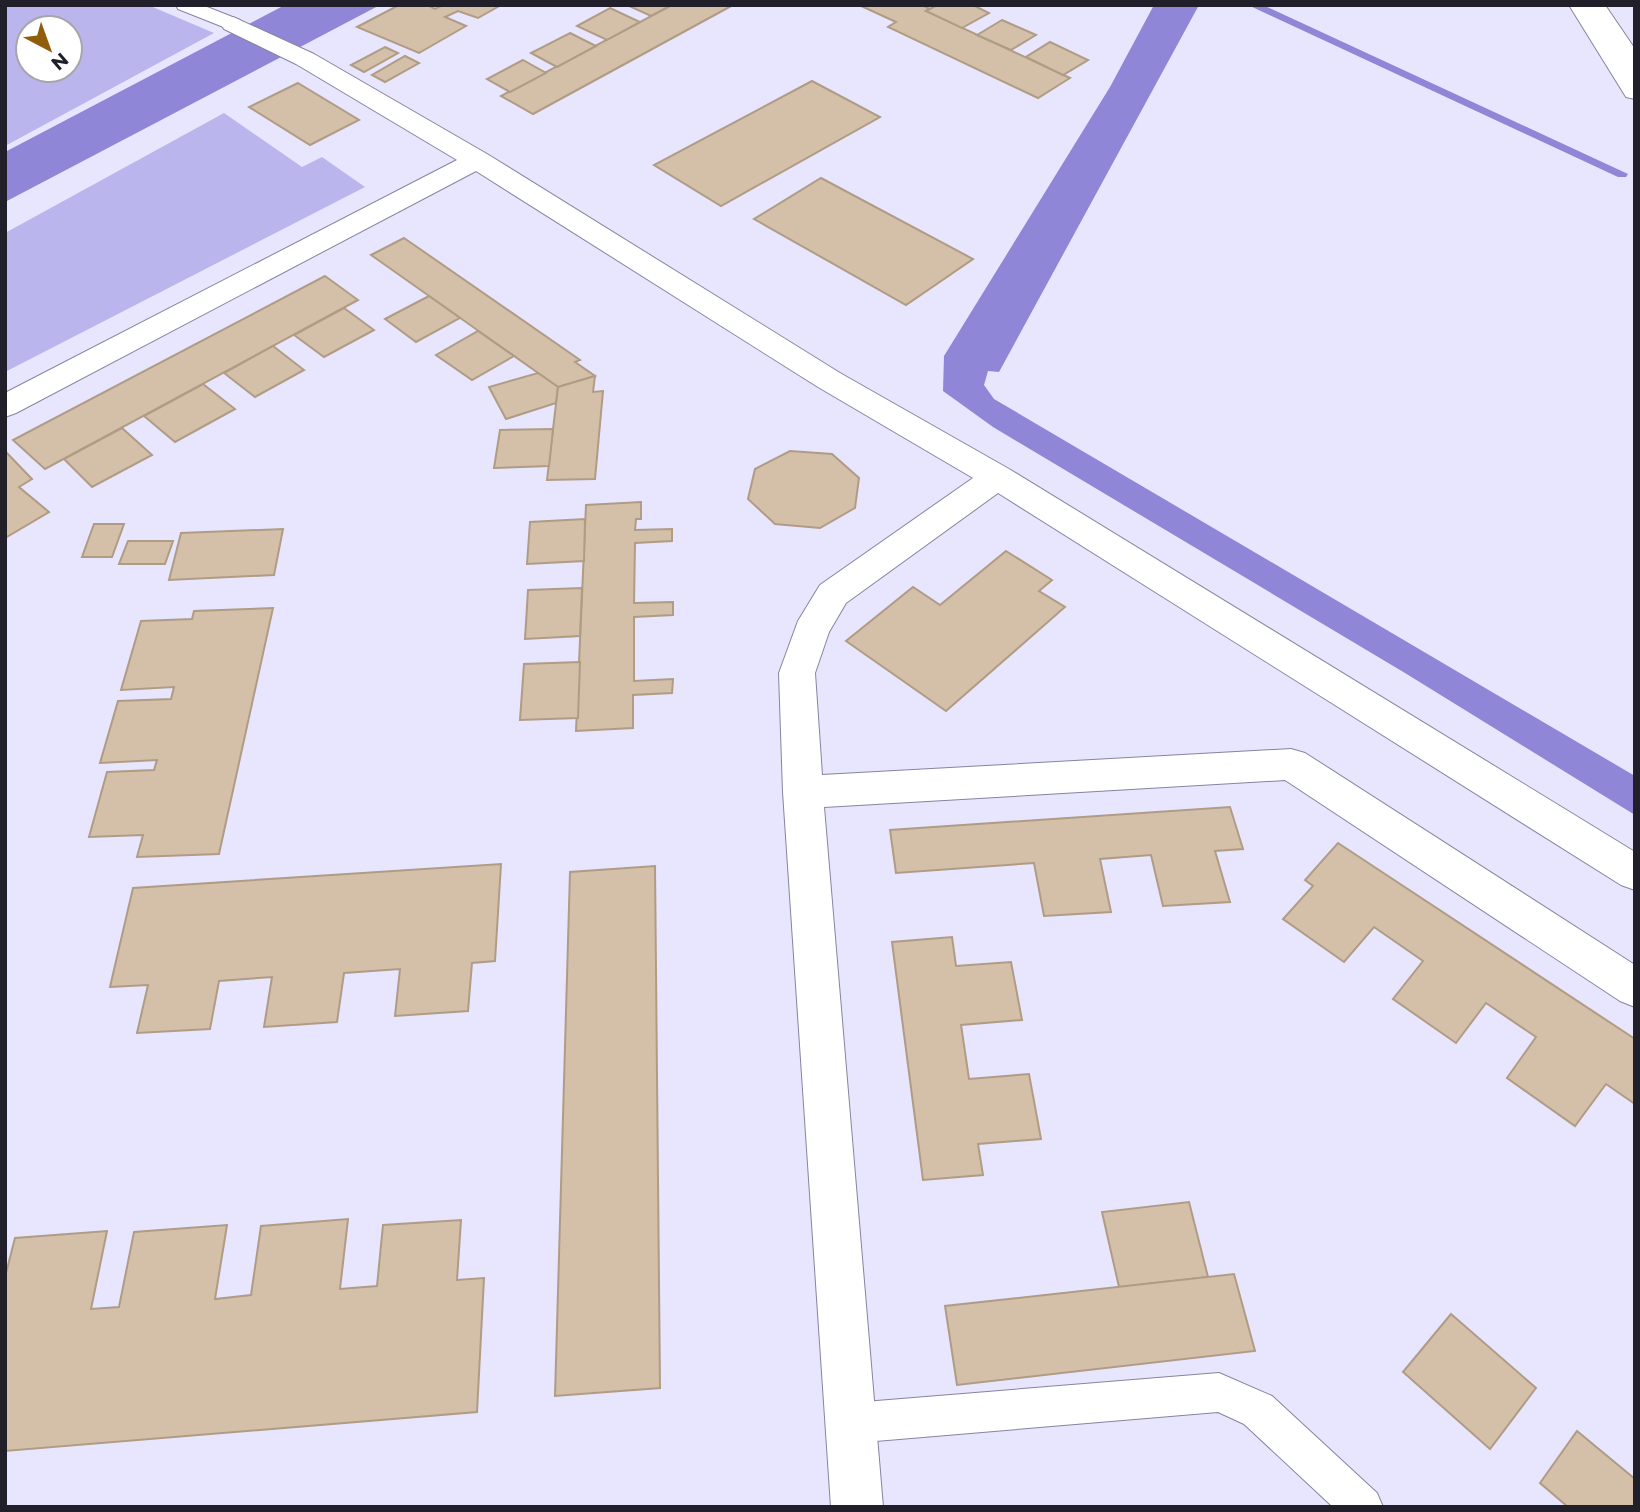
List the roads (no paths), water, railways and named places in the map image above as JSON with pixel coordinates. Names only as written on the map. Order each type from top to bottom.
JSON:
[{"type":"street","points":[[1581,5],[1635,91]]},
{"type":"street","points":[[1593,5],[1635,69]]},
{"type":"street","points":[[233,24],[305,60],[477,160],[829,380],[997,477],[1635,873]]},
{"type":"street","points":[[5,406],[477,160]]},
{"type":"street","points":[[858,1507],[803,792],[797,673],[811,631],[833,593],[997,477]]},
{"type":"street","points":[[803,792],[1291,764],[1635,988]]},
{"type":"lane","points":[[185,5],[233,24]]},
{"type":"lane","points":[[852,1423],[1219,1392],[1258,1410],[1363,1507]]},
{"type":"waterway","points":[[1253,5],[1622,174]]}]
